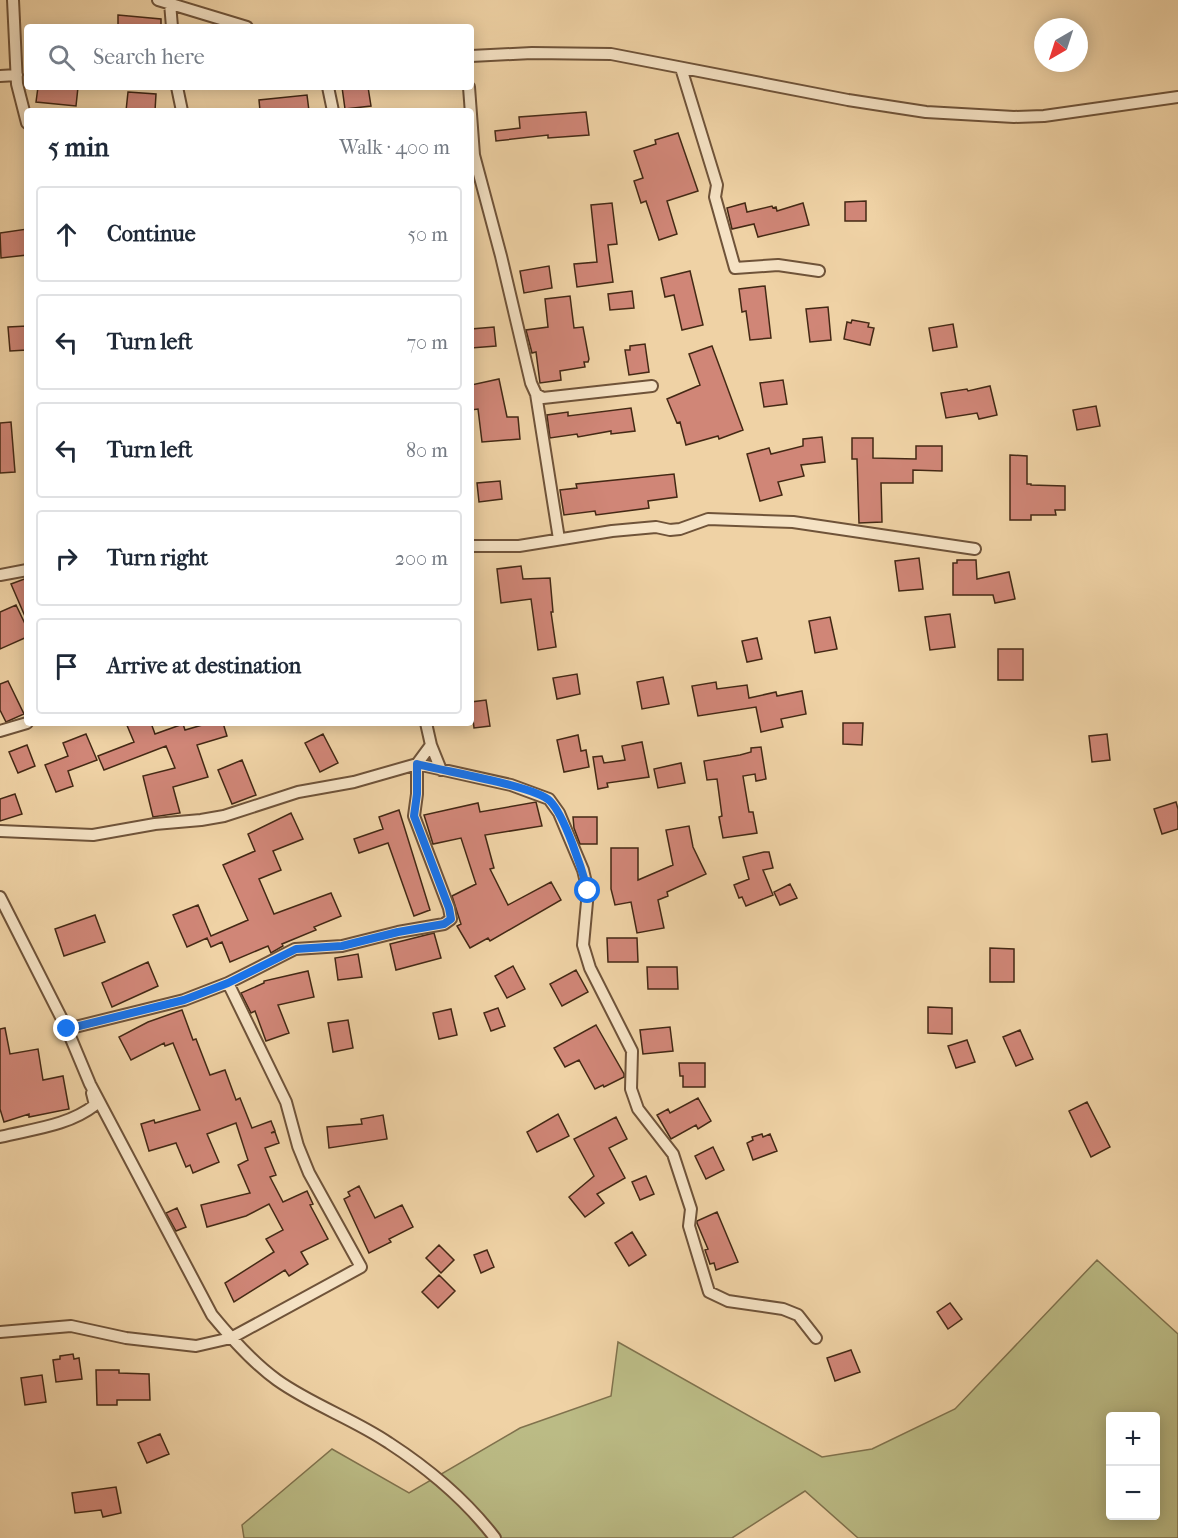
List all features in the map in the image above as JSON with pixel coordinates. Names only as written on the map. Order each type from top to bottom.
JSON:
[{"type":"street","points":[[13,0],[17,75],[24,109]]},
{"type":"street","points":[[158,0],[237,24]]},
{"type":"street","points":[[170,3],[172,24]]},
{"type":"street","points":[[474,56],[532,53],[610,54],[848,100],[927,112],[1014,117],[1044,116],[1178,98]]},
{"type":"street","points":[[681,68],[717,185],[715,197],[735,268],[778,265],[819,271]]},
{"type":"street","points":[[0,76],[17,75]]},
{"type":"street","points":[[178,90],[181,108]]},
{"type":"street","points":[[329,90],[332,108]]},
{"type":"street","points":[[469,90],[471,108]]},
{"type":"street","points":[[474,155],[531,383],[536,393],[559,539]]},
{"type":"street","points":[[536,393],[543,398],[652,386]]},
{"type":"street","points":[[474,546],[519,546],[612,531],[656,527],[670,530],[680,529],[708,519],[793,522],[975,549]]},
{"type":"street","points":[[0,575],[24,571]]},
{"type":"street","points":[[0,731],[24,724]]},
{"type":"street","points":[[427,726],[441,770]]},
{"type":"street","points":[[67,1029],[170,1004],[228,983],[296,949],[342,946],[398,932],[444,924],[451,919],[449,908],[414,816],[417,764],[431,745]]},
{"type":"street","points":[[0,831],[93,835],[155,824],[201,820],[224,816],[298,792],[354,782],[417,764],[511,785],[549,800],[559,813],[588,891],[583,945],[590,968],[632,1051],[631,1089],[638,1109],[673,1154],[691,1209],[689,1226],[709,1292],[728,1301],[783,1309],[798,1315],[816,1338]]},
{"type":"street","points":[[0,897],[3,909],[67,1029],[90,1084],[212,1315],[231,1338],[275,1378],[389,1443],[460,1497],[495,1538]]},
{"type":"street","points":[[0,1332],[71,1326],[126,1338],[196,1346],[231,1338],[361,1267],[309,1173],[298,1146],[286,1102],[228,983]]},
{"type":"street","points":[[0,1137],[70,1121],[84,1114],[95,1105],[90,1084]]},
{"type":"green space","points":[[1097,1260],[1178,1334],[1178,1538],[858,1538],[805,1491],[732,1538],[244,1538],[242,1525],[332,1449],[409,1493],[520,1428],[611,1396],[618,1342],[822,1457],[872,1449],[955,1409]]},
{"type":"building","points":[[118,15],[161,19],[161,24],[118,24]]},
{"type":"building","points":[[38,90],[78,90],[76,106],[36,102]]},
{"type":"building","points":[[342,90],[368,90],[371,106],[345,108]]},
{"type":"building","points":[[128,92],[156,94],[155,108],[126,108]]},
{"type":"building","points":[[307,95],[309,108],[260,108],[259,100]]},
{"type":"building","points":[[586,112],[589,135],[548,138],[548,135],[496,141],[495,131],[520,128],[519,117]]},
{"type":"building","points":[[678,133],[698,191],[667,201],[677,234],[659,240],[646,201],[641,203],[634,181],[643,178],[634,151],[656,144],[655,140]]},
{"type":"building","points":[[866,201],[866,221],[845,221],[845,202]]},
{"type":"building","points":[[612,203],[617,244],[608,245],[613,282],[577,287],[574,264],[597,262],[591,205]]},
{"type":"building","points":[[745,203],[747,212],[772,206],[776,207],[777,211],[803,203],[809,225],[758,237],[754,224],[732,229],[727,208]]},
{"type":"building","points":[[24,229],[24,255],[1,258],[0,233]]},
{"type":"building","points":[[549,266],[552,288],[524,293],[520,271]]},
{"type":"building","points":[[690,271],[703,325],[682,330],[674,295],[665,297],[661,278]]},
{"type":"building","points":[[765,286],[771,338],[750,340],[746,311],[742,312],[739,289]]},
{"type":"building","points":[[632,291],[634,308],[610,310],[608,294]]},
{"type":"building","points":[[570,296],[574,328],[583,327],[588,362],[584,362],[585,367],[560,371],[561,380],[540,383],[536,352],[532,353],[526,330],[548,327],[545,299]]},
{"type":"building","points":[[828,307],[831,340],[810,342],[806,309]]},
{"type":"building","points":[[852,320],[869,323],[868,327],[874,328],[870,345],[844,339],[847,322],[851,323]]},
{"type":"building","points":[[953,324],[957,347],[933,351],[929,328]]},
{"type":"building","points":[[24,326],[24,350],[10,351],[8,327]]},
{"type":"building","points":[[494,327],[496,346],[474,348],[474,329]]},
{"type":"building","points":[[645,344],[649,372],[629,375],[625,350],[630,350],[630,346]]},
{"type":"building","points":[[712,346],[743,430],[719,439],[718,436],[686,445],[680,422],[677,423],[667,399],[700,385],[689,354]]},
{"type":"building","points":[[499,379],[507,417],[518,417],[520,439],[482,442],[478,409],[474,410],[474,384]]},
{"type":"building","points":[[783,380],[787,404],[764,407],[760,383]]},
{"type":"building","points":[[990,386],[997,415],[979,419],[977,413],[946,418],[941,393],[967,389],[968,391]]},
{"type":"building","points":[[1096,406],[1100,426],[1077,430],[1073,410]]},
{"type":"building","points":[[631,408],[635,431],[611,434],[611,431],[578,437],[577,434],[550,438],[547,415],[568,412],[568,416]]},
{"type":"building","points":[[11,422],[15,472],[0,473],[0,423]]},
{"type":"building","points":[[822,437],[825,462],[801,465],[804,476],[778,482],[782,495],[760,501],[747,454],[769,448],[771,454],[803,446],[803,439]]},
{"type":"building","points":[[852,438],[873,438],[873,458],[916,459],[916,446],[942,446],[942,471],[913,470],[913,483],[881,483],[882,522],[859,523],[857,459],[852,459]]},
{"type":"building","points":[[1010,455],[1027,456],[1027,484],[1065,486],[1065,510],[1055,510],[1056,515],[1031,515],[1031,520],[1010,520]]},
{"type":"building","points":[[674,474],[677,497],[648,501],[649,508],[596,515],[595,511],[564,515],[560,490],[577,488],[576,484]]},
{"type":"building","points":[[500,481],[502,499],[479,502],[477,483]]},
{"type":"building","points":[[919,558],[923,589],[899,591],[895,561]]},
{"type":"building","points":[[957,560],[976,560],[977,579],[1009,572],[1015,599],[995,603],[993,595],[953,595],[953,563],[957,563]]},
{"type":"building","points":[[521,566],[523,579],[550,578],[553,612],[551,612],[556,647],[538,650],[531,599],[501,603],[497,569]]},
{"type":"building","points":[[24,579],[24,614],[11,584]]},
{"type":"building","points":[[16,605],[24,622],[24,638],[0,649],[0,612]]},
{"type":"building","points":[[950,614],[955,647],[930,650],[925,617]]},
{"type":"building","points":[[830,617],[837,649],[815,653],[809,621]]},
{"type":"building","points":[[757,638],[762,659],[747,662],[742,641]]},
{"type":"building","points":[[998,649],[1023,649],[1023,680],[998,680]]},
{"type":"building","points":[[577,674],[580,694],[557,699],[553,678]]},
{"type":"building","points":[[663,677],[669,704],[642,709],[637,682]]},
{"type":"building","points":[[8,681],[24,714],[6,722],[0,710],[0,684]]},
{"type":"building","points":[[716,682],[717,689],[747,685],[749,698],[776,692],[777,696],[802,691],[806,714],[781,719],[783,727],[761,732],[756,707],[698,716],[692,686]]},
{"type":"building","points":[[486,700],[490,726],[474,728],[474,702]]},
{"type":"building","points":[[843,723],[863,723],[862,745],[843,744]]},
{"type":"building","points":[[127,726],[152,726],[155,734],[177,726],[184,726],[185,730],[199,726],[224,726],[227,736],[197,745],[208,777],[173,787],[180,813],[153,817],[143,776],[175,768],[166,746],[104,770],[98,756],[134,742]]},
{"type":"building","points":[[86,734],[97,760],[68,771],[73,786],[56,792],[45,765],[68,756],[63,743]]},
{"type":"building","points":[[323,734],[338,763],[320,772],[305,743]]},
{"type":"building","points":[[1107,734],[1110,760],[1092,762],[1089,736]]},
{"type":"building","points":[[578,735],[581,751],[586,750],[589,767],[564,772],[557,740]]},
{"type":"building","points":[[642,742],[649,777],[607,783],[608,787],[598,789],[593,757],[602,756],[604,763],[625,760],[622,746]]},
{"type":"building","points":[[27,745],[35,766],[18,773],[9,752]]},
{"type":"building","points":[[761,747],[766,779],[756,781],[755,774],[743,776],[749,812],[753,812],[757,833],[723,838],[719,817],[722,816],[717,779],[707,780],[704,761],[740,755],[751,752],[751,748]]},
{"type":"building","points":[[242,760],[256,795],[232,804],[218,770]]},
{"type":"building","points":[[681,763],[685,783],[658,788],[654,769]]},
{"type":"building","points":[[15,794],[22,814],[0,821],[0,799]]},
{"type":"building","points":[[536,802],[542,826],[485,835],[494,868],[490,869],[508,905],[551,882],[561,900],[490,941],[488,938],[470,948],[457,926],[461,924],[452,896],[476,884],[461,838],[433,844],[424,815],[478,803],[480,812]]},
{"type":"building","points":[[1176,802],[1178,829],[1162,834],[1154,809]]},
{"type":"building","points":[[399,810],[430,910],[414,916],[388,843],[359,853],[354,839],[383,829],[379,817]]},
{"type":"building","points":[[291,813],[303,839],[273,851],[281,870],[259,879],[274,914],[331,893],[341,916],[314,927],[316,930],[282,944],[283,946],[271,953],[268,946],[230,962],[222,942],[211,947],[207,938],[187,947],[173,915],[198,905],[211,936],[248,920],[223,865],[255,851],[248,834]]},
{"type":"building","points":[[573,817],[597,817],[597,844],[580,844]]},
{"type":"building","points":[[689,826],[693,847],[706,874],[667,892],[668,896],[658,900],[664,928],[637,933],[631,902],[615,905],[611,889],[611,848],[638,848],[638,880],[673,865],[666,830]]},
{"type":"building","points":[[769,852],[773,868],[763,870],[773,895],[746,906],[742,897],[739,898],[734,885],[749,879],[743,857]]},
{"type":"building","points":[[790,884],[797,898],[780,905],[774,892]]},
{"type":"building","points":[[95,915],[105,942],[64,956],[55,929]]},
{"type":"building","points":[[434,933],[441,958],[396,970],[390,944]]},
{"type":"building","points":[[607,938],[637,938],[638,962],[608,962]]},
{"type":"building","points":[[990,948],[1014,949],[1014,982],[990,982]]},
{"type":"building","points":[[358,954],[362,977],[338,980],[335,958]]},
{"type":"building","points":[[148,962],[158,986],[112,1007],[102,983]]},
{"type":"building","points":[[513,966],[525,989],[507,998],[495,976]]},
{"type":"building","points":[[647,967],[677,967],[678,989],[648,989]]},
{"type":"building","points":[[576,970],[588,992],[562,1006],[550,984]]},
{"type":"building","points":[[308,971],[314,997],[278,1005],[289,1033],[266,1041],[255,1011],[251,1013],[241,993],[264,981]]},
{"type":"building","points":[[928,1007],[952,1008],[952,1034],[928,1033]]},
{"type":"building","points":[[498,1008],[505,1026],[491,1031],[484,1013]]},
{"type":"building","points":[[451,1009],[457,1035],[439,1039],[433,1013]]},
{"type":"building","points":[[182,1010],[210,1075],[225,1070],[236,1100],[240,1098],[252,1128],[271,1121],[275,1131],[271,1133],[275,1132],[279,1143],[265,1148],[276,1175],[270,1177],[283,1202],[307,1191],[313,1204],[310,1205],[328,1239],[301,1252],[308,1264],[289,1276],[285,1270],[234,1302],[225,1283],[274,1252],[266,1239],[283,1230],[269,1204],[246,1216],[207,1227],[201,1205],[250,1193],[238,1165],[248,1160],[236,1123],[207,1134],[219,1162],[193,1173],[190,1165],[186,1167],[176,1143],[149,1151],[141,1124],[154,1120],[155,1123],[200,1110],[173,1043],[165,1046],[164,1043],[131,1060],[119,1037],[148,1022]]},
{"type":"building","points":[[348,1020],[353,1048],[333,1052],[328,1023]]},
{"type":"building","points":[[596,1025],[624,1077],[595,1089],[579,1060],[565,1067],[554,1048]]},
{"type":"building","points":[[670,1027],[673,1051],[643,1054],[640,1030]]},
{"type":"building","points":[[5,1028],[10,1054],[38,1049],[43,1080],[63,1076],[69,1109],[29,1117],[29,1114],[4,1122],[0,1109],[0,1029]]},
{"type":"building","points":[[1020,1030],[1033,1059],[1016,1066],[1003,1037]]},
{"type":"building","points":[[967,1040],[975,1062],[956,1068],[948,1046]]},
{"type":"building","points":[[679,1063],[705,1063],[705,1087],[683,1087],[683,1076],[680,1076]]},
{"type":"building","points":[[698,1098],[711,1121],[698,1129],[696,1125],[671,1139],[657,1115],[668,1109],[670,1113]]},
{"type":"building","points":[[1087,1102],[1110,1147],[1091,1157],[1069,1111]]},
{"type":"building","points":[[558,1114],[569,1136],[537,1152],[527,1132]]},
{"type":"building","points":[[383,1115],[387,1139],[329,1148],[327,1127],[362,1124],[361,1119]]},
{"type":"building","points":[[616,1117],[627,1139],[609,1148],[625,1178],[597,1194],[604,1203],[585,1217],[569,1197],[594,1176],[574,1139]]},
{"type":"building","points":[[762,1134],[763,1137],[770,1134],[777,1151],[753,1160],[747,1143],[753,1140],[752,1137]]},
{"type":"building","points":[[713,1147],[724,1170],[706,1179],[695,1156]]},
{"type":"building","points":[[646,1176],[654,1194],[640,1200],[632,1182]]},
{"type":"building","points":[[359,1186],[375,1218],[402,1205],[413,1227],[389,1239],[391,1242],[369,1253],[344,1199],[350,1196],[348,1192]]},
{"type":"building","points":[[177,1208],[186,1227],[176,1231],[166,1213]]},
{"type":"building","points":[[717,1212],[738,1262],[716,1270],[714,1263],[710,1264],[705,1250],[708,1249],[697,1221]]},
{"type":"building","points":[[632,1232],[646,1255],[629,1266],[615,1243]]},
{"type":"building","points":[[439,1245],[454,1260],[441,1273],[426,1258]]},
{"type":"building","points":[[487,1250],[494,1267],[481,1273],[474,1255]]},
{"type":"building","points":[[439,1275],[455,1291],[438,1308],[422,1292]]},
{"type":"building","points":[[950,1303],[962,1319],[948,1329],[937,1312]]},
{"type":"building","points":[[851,1350],[860,1372],[835,1381],[827,1358]]},
{"type":"building","points":[[73,1354],[74,1359],[79,1358],[82,1379],[56,1382],[53,1360],[60,1359],[60,1356]]},
{"type":"building","points":[[96,1370],[149,1374],[150,1400],[117,1400],[117,1405],[97,1405]]},
{"type":"building","points":[[42,1375],[46,1402],[25,1405],[21,1378]]},
{"type":"building","points":[[160,1434],[169,1454],[147,1463],[138,1443]]},
{"type":"building","points":[[116,1487],[121,1513],[103,1517],[101,1510],[75,1513],[72,1493]]},
{"type":"route","points":[[67,1029],[184,1000],[270,964],[296,949],[342,946],[398,932],[444,924],[451,919],[449,908],[414,816],[417,764],[511,785],[549,800],[559,813],[588,891]]}]
